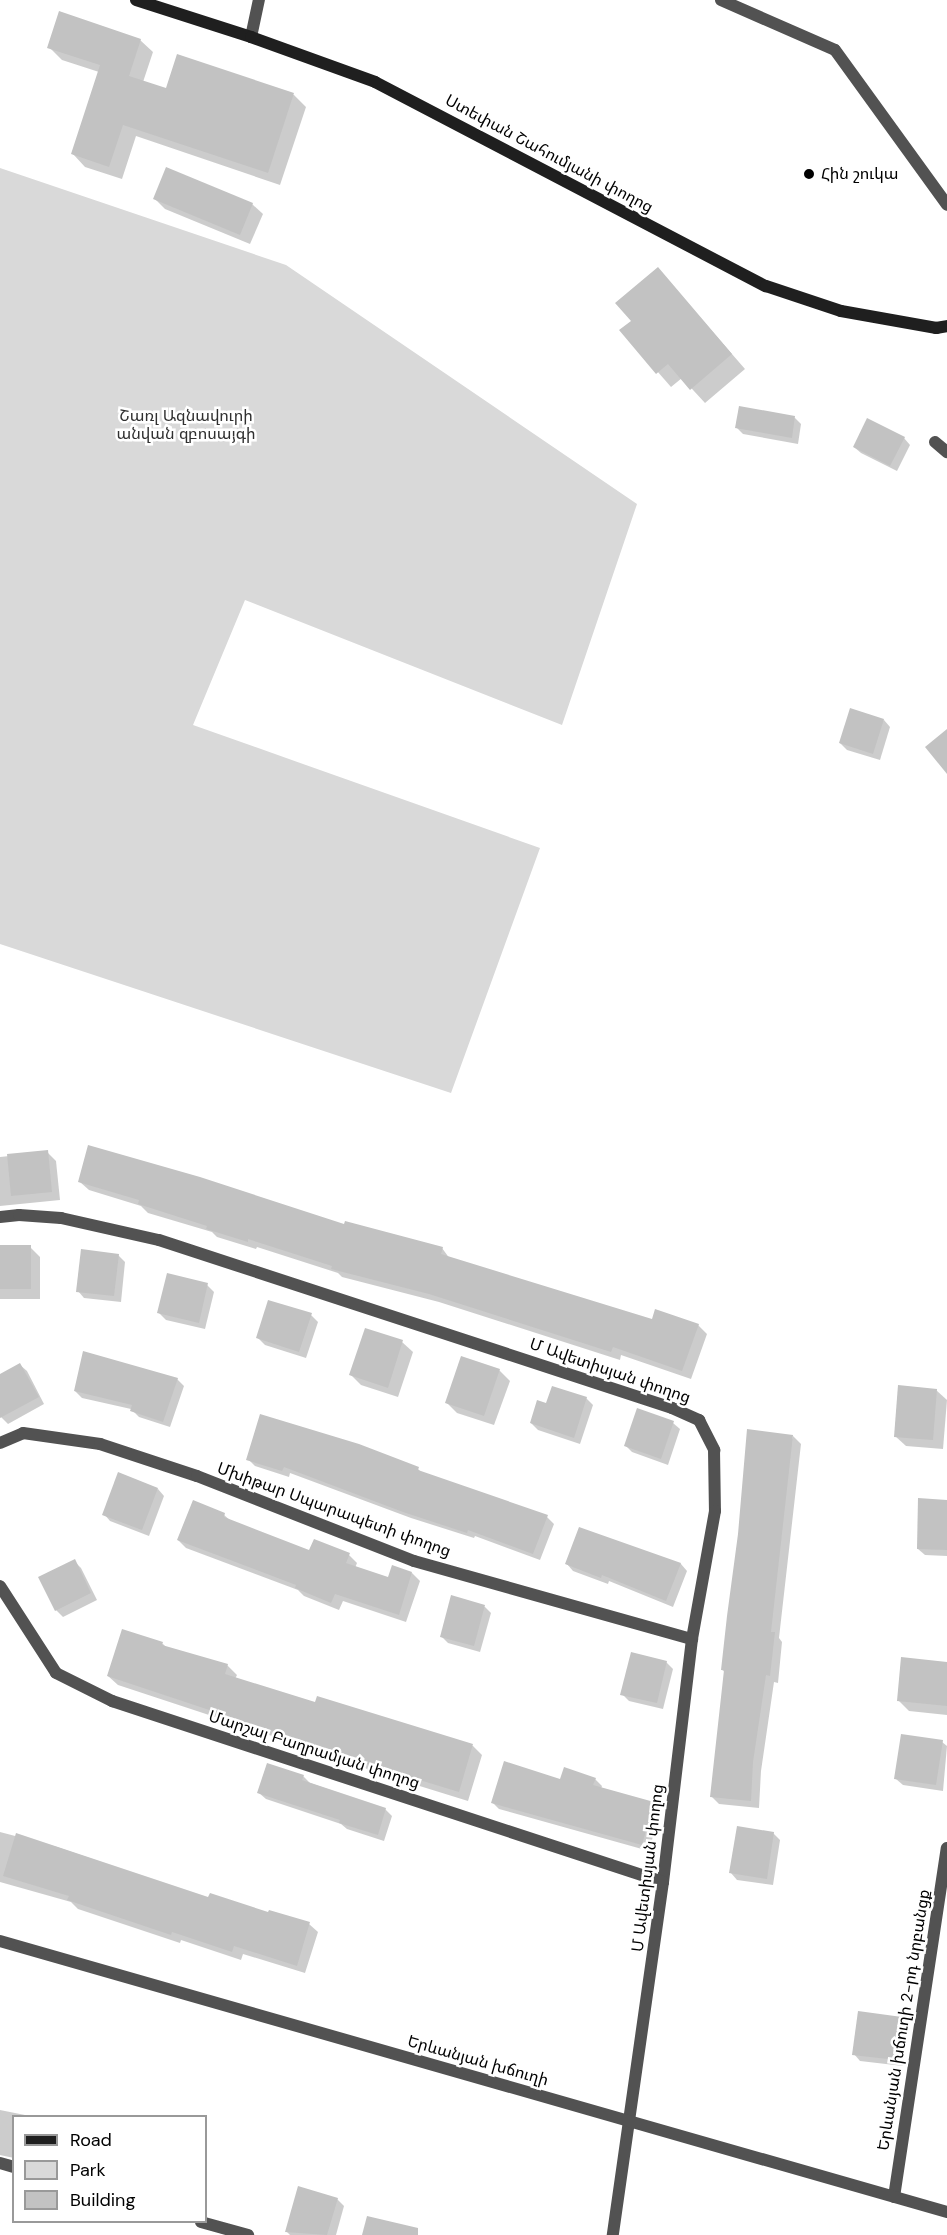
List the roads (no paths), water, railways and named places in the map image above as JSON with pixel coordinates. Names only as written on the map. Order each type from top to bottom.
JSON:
[{"type":"main road","name":"Ստեփան Շահումյանի փողոց","points":[[136,0],[251,37],[375,82],[766,286],[841,311],[936,328],[947,326]]},
{"type":"street","points":[[251,37],[259,0]]},
{"type":"street","points":[[721,0],[835,50],[947,205]]},
{"type":"street","points":[[935,442],[947,452]]},
{"type":"street","name":"Մ Ավետիսյան փողոց","points":[[0,1217],[19,1215],[61,1218],[159,1240],[672,1408],[699,1420],[714,1450],[715,1511],[692,1639],[663,1882],[631,2121],[613,2235]]},
{"type":"street","name":"Մխիթար Սպարապետի փողոց","points":[[0,1443],[23,1433],[100,1444],[197,1476],[414,1561],[692,1639]]},
{"type":"street","name":"Մարշալ Բաղրամյան փողոց","points":[[0,1586],[56,1673],[112,1701],[663,1882]]},
{"type":"street","name":"Երևանյան խճուղի 2-րդ նրբանցք","points":[[894,2197],[947,1848]]},
{"type":"street","name":"Երևանյան խճուղի","points":[[0,1941],[947,2212]]},
{"type":"street","points":[[205,2223],[248,2235]]},
{"type":"place","name":"Հին շուկա","points":[[809,174]]},
{"type":"park label","name":"Շառլ Ազնավուրի անվան զբոսայգի","points":[[186,425]]}]
